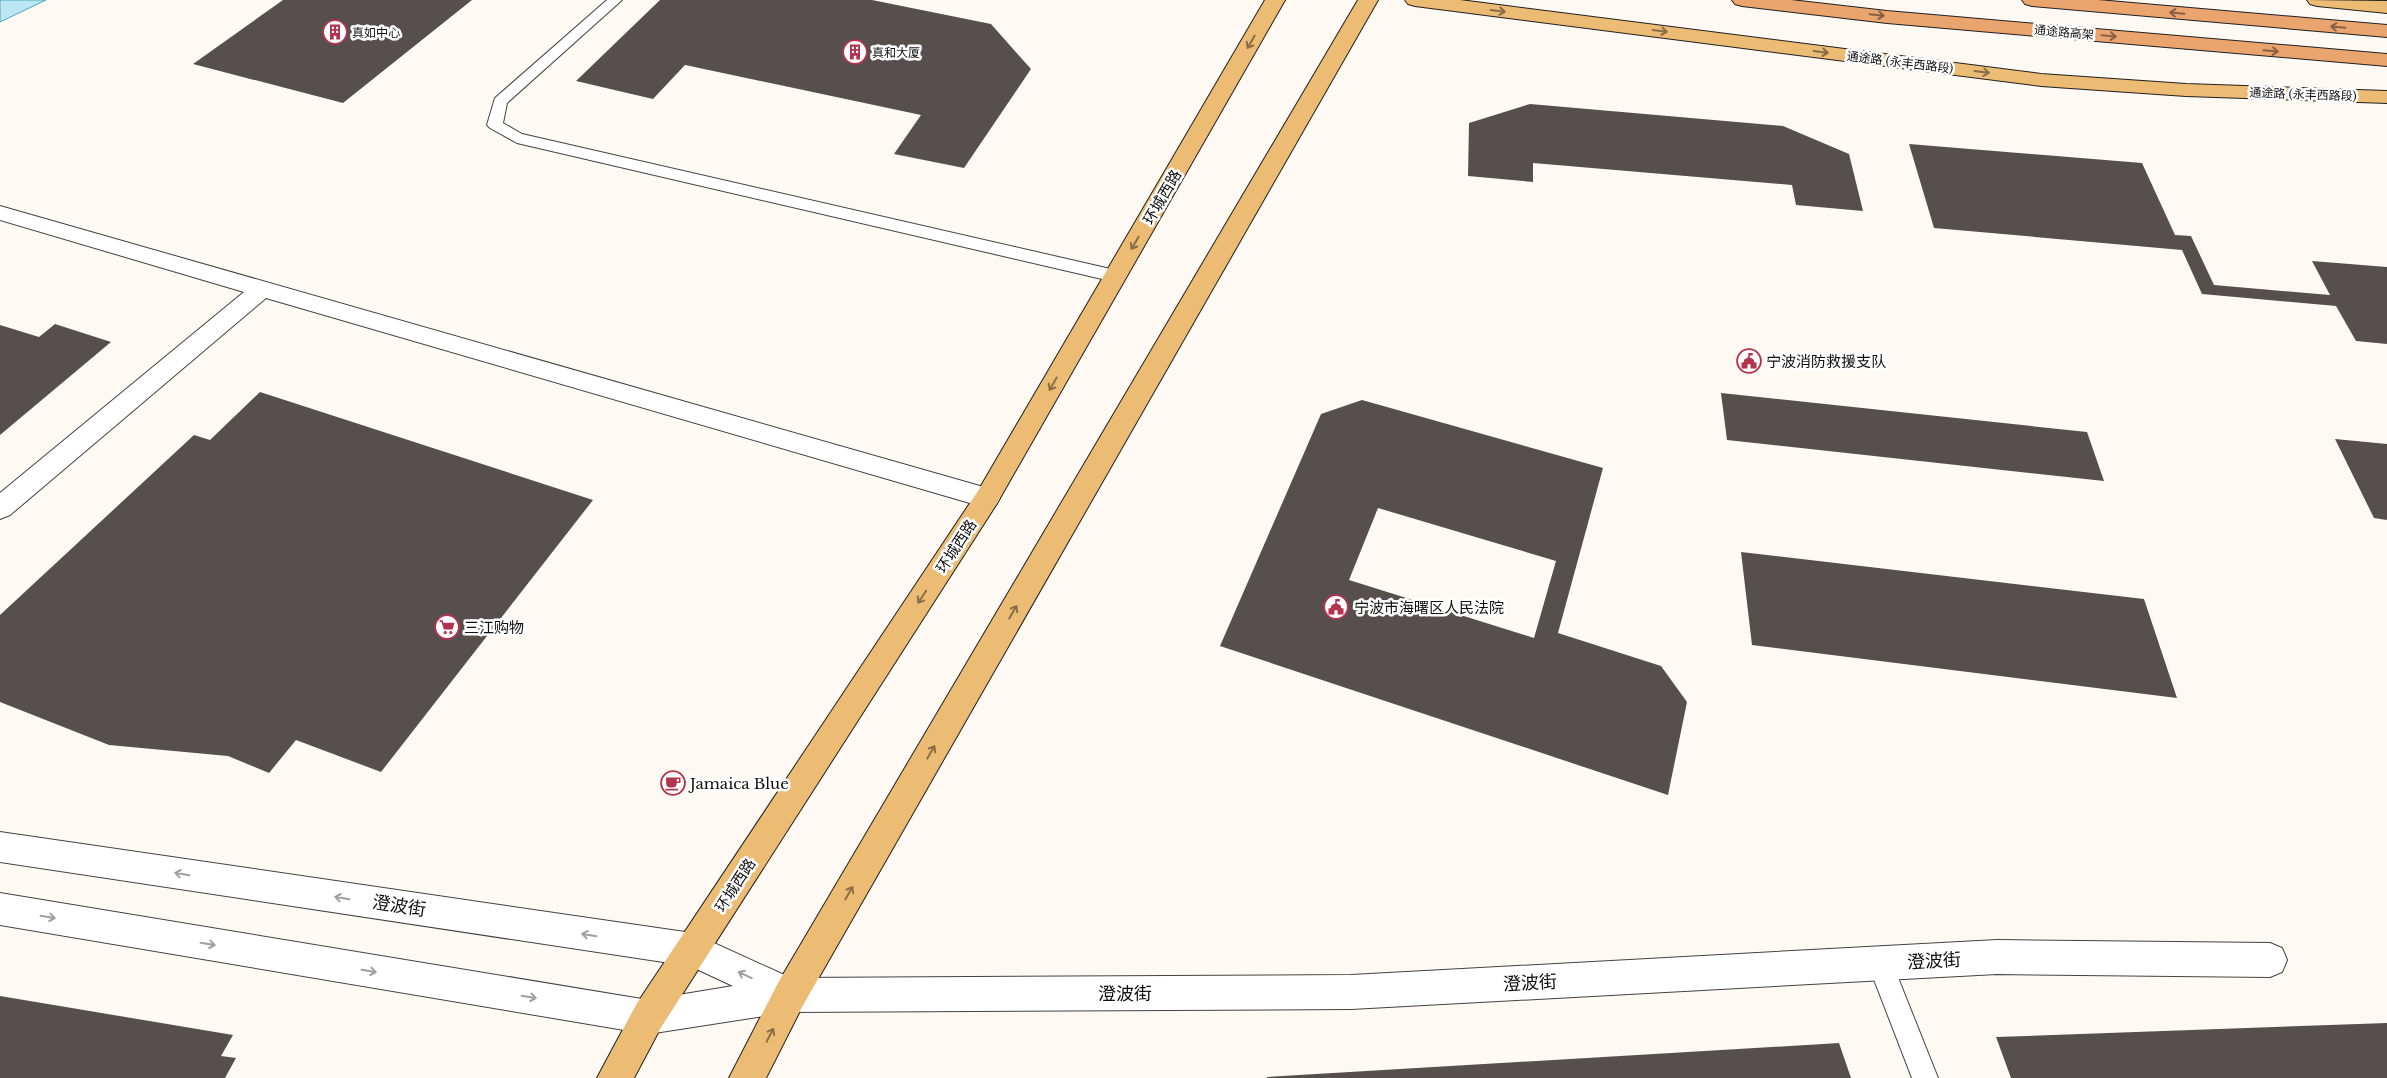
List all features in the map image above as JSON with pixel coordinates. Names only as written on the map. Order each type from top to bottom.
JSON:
[{"type":"highway","name":"通途路高架","points":[[1742,0],[1887,16],[2387,60]]},
{"type":"highway","name":"通途路高架","points":[[2032,0],[2387,31]]},
{"type":"main road","name":"环城西路","points":[[616,1078],[648,1017],[987,498],[1275,0]]},
{"type":"main road","points":[[747,1078],[790,995],[1368,0]]},
{"type":"main road","name":"通途路 (永丰西路段)","points":[[1415,0],[2041,80],[2186,90],[2387,97]]},
{"type":"main road","points":[[2317,0],[2387,7]]},
{"type":"main road","points":[[2186,90],[2387,104]]},
{"type":"street","points":[[0,213],[987,498]]},
{"type":"street","points":[[0,508],[262,289]]},
{"type":"street","name":"澄波街","points":[[0,846],[692,950],[790,995]]},
{"type":"street","name":"澄波街","points":[[0,909],[648,1017],[790,995],[1351,992],[1997,957],[2270,960]]},
{"type":"lane","points":[[615,0],[500,101],[495,125],[517,138],[1116,276]]},
{"type":"lane","points":[[1880,964],[1924,1078]]},
{"type":"water","points":[[0,0],[46,0],[0,22]]},
{"type":"building","name":"真如中心","points":[[283,0],[472,0],[343,103],[193,64]]},
{"type":"building","points":[[660,0],[872,0],[991,24],[1031,69],[964,168],[894,154],[921,115],[685,65],[653,99],[576,81]]},
{"type":"building","points":[[1530,104],[1783,126],[1849,154],[1863,211],[1796,205],[1792,185],[1533,163],[1533,182],[1468,176],[1469,123]]},
{"type":"building","points":[[1909,144],[2142,163],[2175,235],[2191,236],[2214,285],[2330,295],[2312,261],[2387,267],[2387,344],[2356,341],[2336,306],[2202,294],[2182,250],[1934,228]]},
{"type":"building","points":[[55,324],[111,342],[0,435],[0,325],[39,337]]},
{"type":"building","points":[[260,392],[593,500],[381,772],[296,740],[269,773],[228,756],[109,745],[0,702],[0,615],[194,435],[210,440]]},
{"type":"building","points":[[1721,393],[2087,432],[2104,481],[1727,440]]},
{"type":"building","name":"宁波市海曙区人民法院","points":[[1362,400],[1603,468],[1558,633],[1661,666],[1687,702],[1668,795],[1220,646],[1321,414]],"holes":[[[1378,508],[1556,561],[1534,638],[1349,580]]]},
{"type":"building","points":[[2335,439],[2387,444],[2387,520],[2374,518]]},
{"type":"building","points":[[1741,552],[2144,599],[2177,698],[1752,645]]},
{"type":"building","points":[[0,996],[233,1035],[221,1056],[236,1058],[225,1078],[0,1078]]},
{"type":"building","points":[[2387,1023],[2387,1078],[2011,1078],[1996,1037]]},
{"type":"building","points":[[1839,1043],[1851,1078],[1267,1078],[1267,1077]]},
{"type":"place","name":"真如中心","points":[[335,32]]},
{"type":"place","name":"真和大厦","points":[[855,52]]},
{"type":"place","name":"宁波消防救援支队","points":[[1749,361]]},
{"type":"place","name":"宁波市海曙区人民法院","points":[[1336,607]]},
{"type":"place","name":"三江购物","points":[[447,627]]},
{"type":"place","name":"Jamaica Blue","points":[[673,783]]}]
